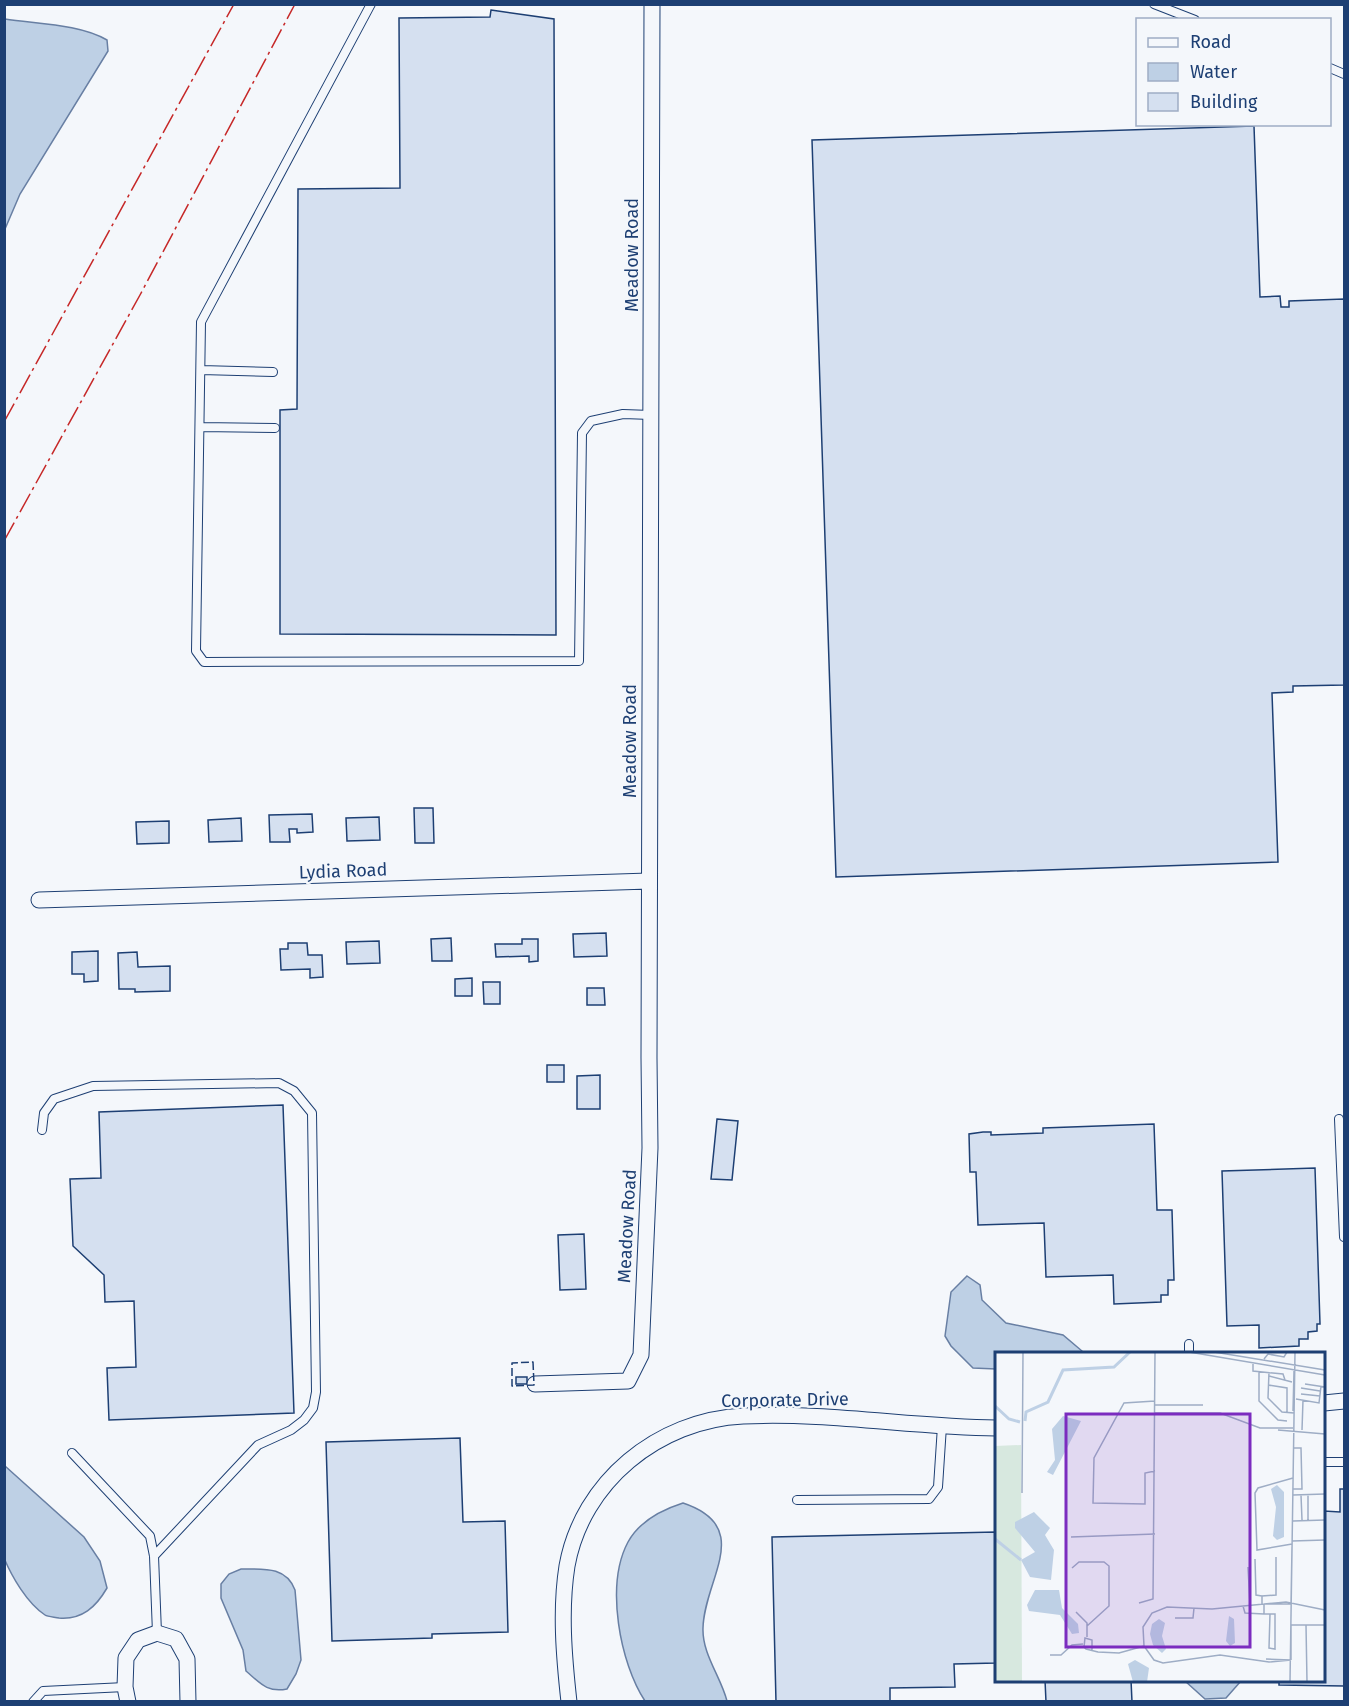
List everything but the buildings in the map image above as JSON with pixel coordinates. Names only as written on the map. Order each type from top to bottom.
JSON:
[{"type":"street","name":"Meadow Road","points":[[535,1384],[628,1381],[641,1355],[650,1148],[652,4]]},
{"type":"street","name":"Lydia Road","points":[[39,900],[649,881]]},
{"type":"street","points":[[1325,1403],[1344,1401]]},
{"type":"street","name":"Corporate Drive","points":[[569,1701],[565,1664],[564,1596],[568,1564],[579,1525],[593,1499],[632,1458],[674,1432],[719,1419],[742,1416],[872,1419],[942,1426],[995,1428]]},
{"type":"street","points":[[126,1694],[126,1658],[138,1640],[157,1633],[176,1640],[187,1659],[188,1701]]},
{"type":"lane","points":[[371,4],[201,322],[196,651],[204,662],[579,661],[582,433],[591,421],[623,414],[651,415]]},
{"type":"lane","points":[[1154,4],[1190,18]]},
{"type":"lane","points":[[201,370],[273,372]]},
{"type":"lane","points":[[200,427],[274,428]]},
{"type":"lane","points":[[42,1130],[44,1113],[54,1099],[93,1086],[279,1083],[294,1091],[312,1113],[316,1392],[313,1408],[304,1420],[291,1430],[258,1445],[154,1556]]},
{"type":"lane","points":[[1339,1119],[1344,1237]]},
{"type":"lane","points":[[1189,1344],[1189,1352]]},
{"type":"lane","points":[[797,1500],[929,1499],[938,1487],[942,1426]]},
{"type":"lane","points":[[72,1453],[150,1536],[154,1556],[157,1633]]},
{"type":"lane","points":[[1325,1462],[1344,1462]]},
{"type":"lane","points":[[33,1701],[43,1691],[126,1694]]},
{"type":"water","points":[[5,19],[58,25],[84,31],[107,40],[108,51],[20,194],[5,229]]},
{"type":"water","points":[[967,1276],[980,1285],[982,1300],[1006,1323],[1063,1335],[1082,1352],[995,1352],[995,1369],[973,1368],[951,1346],[945,1336],[951,1292]]},
{"type":"water","points":[[5,1466],[84,1537],[100,1561],[107,1588],[88,1611],[67,1618],[45,1615],[26,1597],[11,1573],[4,1558]]},
{"type":"water","points":[[683,1503],[705,1513],[717,1526],[721,1540],[720,1556],[705,1610],[703,1638],[727,1701],[645,1701],[629,1666],[618,1623],[617,1580],[628,1542],[638,1528],[651,1518]]},
{"type":"water","points":[[241,1569],[273,1570],[286,1577],[295,1590],[301,1660],[287,1689],[269,1688],[246,1671],[243,1650],[221,1598],[221,1584],[229,1574]]},
{"type":"water","points":[[1186,1682],[1240,1682],[1226,1698],[1205,1699]]},
{"type":"fence","points":[[533,1362],[534,1385],[512,1386],[512,1363],[533,1362]]},
{"type":"power","points":[[4,422],[234,4]]},
{"type":"power","points":[[4,541],[140,295],[295,4]]}]
